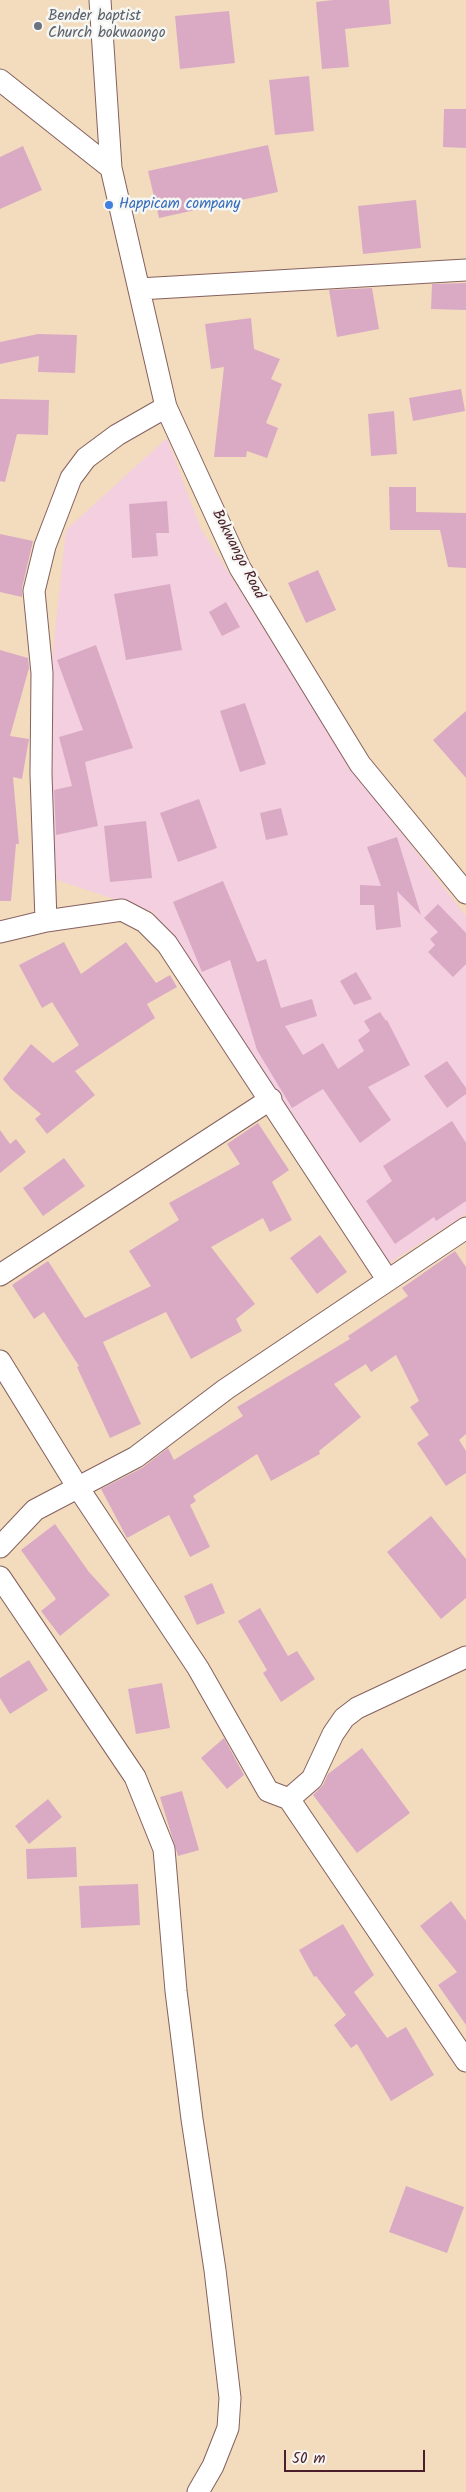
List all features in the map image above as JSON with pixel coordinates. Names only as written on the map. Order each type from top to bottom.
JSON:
[{"type":"street","name":"Bokwango Road","points":[[100,0],[112,168],[166,407],[240,568],[354,755],[466,893]]},
{"type":"street","points":[[0,80],[112,168]]},
{"type":"street","points":[[139,290],[466,270]]},
{"type":"street","points":[[46,921],[41,774],[42,673],[34,591],[45,546],[71,478],[86,458],[117,435],[166,407]]},
{"type":"street","points":[[0,932],[46,921],[122,910],[145,922],[167,944],[271,1099],[387,1279]]},
{"type":"street","points":[[0,1275],[271,1099]]},
{"type":"street","points":[[0,1547],[35,1510],[77,1486],[136,1457],[226,1389],[387,1279],[466,1228]]},
{"type":"street","points":[[0,1361],[77,1486],[198,1668],[268,1791],[289,1799],[466,2060]]},
{"type":"street","points":[[0,1577],[135,1777],[164,1849],[178,2001],[192,2119],[215,2270],[230,2398],[228,2428],[213,2466],[198,2492]]},
{"type":"street","points":[[289,1799],[312,1779],[333,1734],[344,1718],[357,1708],[466,1657]]},
{"type":"shaded area","points":[[167,438],[201,529],[359,778],[466,916],[466,1214],[386,1265],[221,1008],[153,912],[57,880],[43,799],[51,668],[66,530]]},
{"type":"building","points":[[333,0],[389,0],[391,24],[345,29],[349,67],[322,69],[316,2]]},
{"type":"building","points":[[229,11],[235,63],[180,69],[175,16]]},
{"type":"building","points":[[309,76],[314,131],[275,135],[269,80]]},
{"type":"building","points":[[444,109],[466,109],[466,148],[443,147]]},
{"type":"building","points":[[268,145],[278,192],[159,218],[148,171]]},
{"type":"building","points":[[23,146],[42,190],[0,209],[0,157]]},
{"type":"building","points":[[416,200],[421,248],[363,254],[358,206]]},
{"type":"building","points":[[466,283],[466,310],[431,309],[432,284]]},
{"type":"building","points":[[372,288],[379,329],[337,337],[329,290]]},
{"type":"building","points":[[251,318],[254,349],[280,359],[271,379],[282,384],[266,423],[278,428],[267,458],[247,451],[246,457],[214,457],[224,367],[211,369],[205,324]]},
{"type":"building","points":[[38,334],[77,335],[75,373],[38,372],[39,356],[0,364],[0,342]]},
{"type":"building","points":[[461,389],[465,411],[413,421],[409,398]]},
{"type":"building","points":[[0,399],[49,400],[48,435],[17,434],[5,482],[0,481]]},
{"type":"building","points":[[394,411],[397,454],[371,456],[368,414]]},
{"type":"building","points":[[389,487],[416,487],[416,512],[466,513],[466,568],[448,567],[440,530],[390,530]]},
{"type":"building","points":[[167,501],[169,533],[156,533],[158,556],[132,558],[129,504]]},
{"type":"building","points":[[0,534],[33,541],[22,588],[22,597],[0,592]]},
{"type":"building","points":[[318,570],[336,610],[306,623],[288,583]]},
{"type":"building","points":[[170,584],[182,650],[126,660],[114,594]]},
{"type":"building","points":[[226,602],[240,627],[222,636],[209,612]]},
{"type":"building","points":[[96,645],[133,748],[85,762],[98,826],[56,835],[54,790],[72,786],[59,737],[83,730],[57,660]]},
{"type":"building","points":[[0,650],[28,658],[29,668],[10,736],[29,739],[22,779],[13,777],[19,844],[16,844],[11,901],[0,901]]},
{"type":"building","points":[[245,703],[266,764],[240,772],[220,711]]},
{"type":"building","points":[[466,711],[466,778],[433,740]]},
{"type":"building","points":[[199,799],[217,848],[178,862],[160,813]]},
{"type":"building","points":[[281,808],[288,835],[266,840],[260,813]]},
{"type":"building","points":[[146,821],[152,878],[110,882],[104,826]]},
{"type":"building","points":[[397,837],[421,915],[397,891],[401,927],[376,930],[374,905],[360,905],[360,885],[381,886],[367,847]]},
{"type":"building","points":[[223,881],[257,962],[266,959],[281,1008],[312,999],[317,1016],[285,1026],[303,1055],[323,1043],[338,1069],[364,1051],[358,1040],[370,1031],[364,1021],[380,1012],[387,1020],[410,1065],[368,1087],[391,1120],[360,1143],[323,1089],[292,1108],[257,1050],[230,960],[202,972],[173,902]]},
{"type":"building","points":[[438,904],[466,933],[466,964],[453,977],[428,952],[435,945],[430,939],[438,932],[424,918]]},
{"type":"building","points":[[64,942],[81,974],[126,942],[156,983],[170,975],[177,987],[147,1004],[155,1018],[75,1071],[95,1095],[47,1134],[35,1119],[41,1114],[11,1089],[3,1079],[31,1044],[53,1063],[79,1045],[52,1002],[42,1008],[19,965]]},
{"type":"building","points":[[356,972],[372,999],[354,1005],[340,981]]},
{"type":"building","points":[[447,1061],[466,1088],[466,1094],[447,1108],[424,1076]]},
{"type":"building","points":[[452,1121],[466,1143],[466,1201],[436,1221],[434,1217],[395,1244],[366,1201],[392,1181],[383,1166]]},
{"type":"building","points":[[258,1123],[289,1170],[272,1182],[292,1220],[270,1232],[263,1218],[211,1247],[255,1304],[236,1319],[242,1331],[191,1359],[166,1312],[103,1342],[141,1424],[110,1438],[77,1367],[79,1366],[44,1312],[34,1319],[12,1285],[48,1261],[85,1318],[151,1286],[129,1251],[179,1220],[169,1203],[240,1164],[227,1144]]},
{"type":"building","points":[[0,1130],[10,1144],[16,1139],[26,1152],[0,1173]]},
{"type":"building","points":[[64,1158],[85,1186],[43,1216],[23,1188]]},
{"type":"building","points":[[320,1235],[347,1272],[317,1294],[290,1258]]},
{"type":"building","points":[[455,1251],[466,1267],[466,1434],[459,1440],[466,1451],[466,1473],[446,1486],[417,1443],[429,1435],[410,1407],[419,1401],[396,1355],[371,1372],[366,1364],[334,1384],[361,1417],[319,1451],[320,1454],[271,1481],[257,1454],[193,1496],[196,1501],[190,1505],[210,1547],[190,1557],[169,1515],[127,1538],[101,1489],[142,1468],[168,1448],[174,1460],[243,1416],[237,1407],[350,1339],[348,1336],[408,1296],[402,1288]]},
{"type":"building","points":[[431,1516],[466,1559],[466,1598],[441,1619],[387,1552]]},
{"type":"building","points":[[55,1524],[89,1572],[110,1595],[60,1636],[41,1611],[56,1599],[21,1550]]},
{"type":"building","points":[[212,1583],[225,1613],[197,1625],[184,1596]]},
{"type":"building","points":[[260,1608],[288,1656],[297,1651],[315,1679],[281,1702],[263,1673],[267,1670],[238,1621]]},
{"type":"building","points":[[29,1660],[48,1690],[10,1714],[0,1698],[0,1678]]},
{"type":"building","points":[[162,1683],[170,1728],[136,1734],[128,1689]]},
{"type":"building","points":[[224,1738],[244,1775],[227,1789],[201,1758]]},
{"type":"building","points":[[362,1748],[410,1813],[357,1853],[313,1795],[323,1785],[328,1774]]},
{"type":"building","points":[[182,1791],[199,1850],[178,1856],[160,1797]]},
{"type":"building","points":[[48,1799],[62,1817],[29,1844],[15,1826]]},
{"type":"building","points":[[76,1847],[77,1877],[27,1879],[26,1849]]},
{"type":"building","points":[[138,1884],[140,1925],[81,1928],[79,1886]]},
{"type":"building","points":[[451,1901],[466,1921],[466,2025],[438,1985],[457,1972],[420,1926]]},
{"type":"building","points":[[343,1924],[374,1975],[354,1992],[387,2038],[406,2027],[434,2075],[391,2101],[357,2044],[351,2048],[334,2025],[346,2015],[316,1976],[314,1977],[299,1950]]},
{"type":"building","points":[[406,2186],[464,2207],[447,2253],[389,2232]]},
{"type":"place","name":"Bender baptist Church bokwaongo","points":[[38,26]]},
{"type":"place","name":"Happicam company","points":[[109,205]]}]
